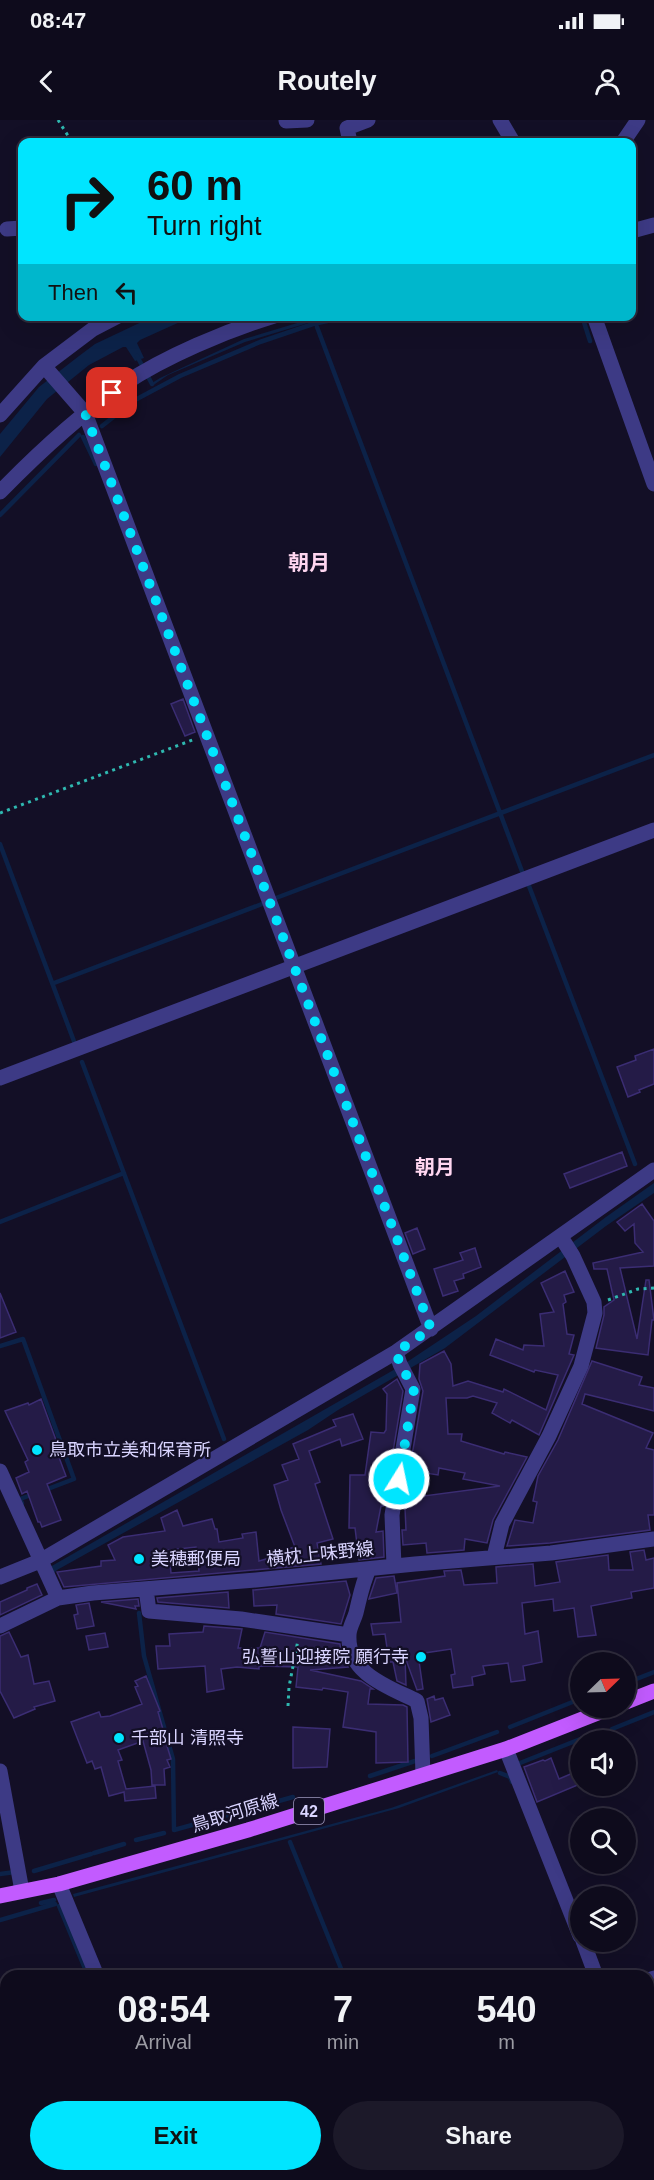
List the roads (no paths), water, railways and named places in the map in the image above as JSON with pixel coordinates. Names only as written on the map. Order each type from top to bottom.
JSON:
[{"type":"main road","points":[[636,1698],[654,1691]]},
{"type":"main road","name":"鳥取河原線","points":[[0,1896],[59,1884],[248,1830],[506,1749],[585,1718]]},
{"type":"street","points":[[286,121],[307,120]]},
{"type":"street","points":[[347,130],[368,120]]},
{"type":"street","points":[[500,120],[511,138]]},
{"type":"street","points":[[626,138],[638,120]]},
{"type":"street","points":[[636,230],[654,225]]},
{"type":"street","points":[[0,415],[44,366],[93,329],[108,321]]},
{"type":"street","points":[[0,492],[58,435],[126,383],[205,342],[261,321]]},
{"type":"street","points":[[596,321],[654,484]]},
{"type":"street","points":[[44,366],[85,413],[431,1329]]},
{"type":"street","points":[[0,1078],[654,830]]},
{"type":"street","points":[[0,1577],[40,1561],[396,1352],[654,1170]]},
{"type":"street","points":[[494,1557],[502,1524],[544,1445],[581,1366],[596,1307],[573,1256],[561,1237]]},
{"type":"street","points":[[394,1566],[392,1515],[414,1389],[396,1352]]},
{"type":"street","points":[[0,1471],[58,1598]]},
{"type":"street","name":"横枕上味野線","points":[[0,1626],[58,1598],[93,1593],[551,1553],[654,1539]]},
{"type":"street","points":[[369,1569],[361,1587],[349,1635],[354,1662],[369,1677],[417,1701],[421,1718],[423,1775]]},
{"type":"street","points":[[146,1589],[149,1611],[240,1619],[349,1635]]},
{"type":"street","points":[[506,1749],[570,1911]]},
{"type":"street","points":[[0,1771],[22,1891]]},
{"type":"street","points":[[59,1884],[95,1970]]},
{"type":"street","points":[[587,1952],[594,1970]]},
{"type":"water","points":[[144,321],[182,321],[140,340],[137,343],[144,358],[135,361],[126,347],[123,347],[89,365],[47,399],[0,457],[0,434],[39,387],[95,344]]},
{"type":"water","points":[[304,321],[315,321],[245,342],[168,375],[152,386],[149,381],[152,383],[160,378],[244,339]]},
{"type":"water","points":[[654,1183],[654,1193],[606,1226],[445,1348],[308,1430],[53,1574],[50,1567],[404,1364],[476,1316]]},
{"type":"water","points":[[497,1770],[498,1772],[399,1808],[74,1897],[73,1894],[391,1808]]},
{"type":"waterway","points":[[102,426],[135,400],[180,376],[260,342],[327,321]]},
{"type":"waterway","points":[[584,321],[590,341]]},
{"type":"waterway","points":[[317,327],[523,874]]},
{"type":"waterway","points":[[137,356],[152,384]]},
{"type":"waterway","points":[[0,515],[79,435]]},
{"type":"waterway","points":[[83,437],[96,464]]},
{"type":"waterway","points":[[276,898],[654,755]]},
{"type":"waterway","points":[[0,844],[75,1044]]},
{"type":"waterway","points":[[529,886],[635,1164]]},
{"type":"waterway","points":[[54,983],[262,904]]},
{"type":"waterway","points":[[82,1062],[224,1439]]},
{"type":"waterway","points":[[0,1222],[124,1173]]},
{"type":"waterway","points":[[0,1346],[23,1339],[74,1479],[45,1490]]},
{"type":"waterway","points":[[22,1503],[20,1499],[34,1494]]},
{"type":"waterway","points":[[139,1613],[144,1656],[173,1759],[174,1830],[293,1797]]},
{"type":"waterway","points":[[636,1679],[654,1672]]},
{"type":"waterway","points":[[510,1727],[570,1703]]},
{"type":"waterway","points":[[612,1729],[654,1712]]},
{"type":"waterway","points":[[432,1756],[497,1732]]},
{"type":"waterway","points":[[520,1763],[570,1743]]},
{"type":"waterway","points":[[370,1776],[415,1761]]},
{"type":"waterway","points":[[500,1773],[510,1777],[512,1782]]},
{"type":"waterway","points":[[136,1840],[164,1833]]},
{"type":"waterway","points":[[290,1842],[342,1970]]},
{"type":"waterway","points":[[94,1853],[124,1844]]},
{"type":"waterway","points":[[34,1871],[91,1854]]},
{"type":"waterway","points":[[0,1874],[15,1872]]},
{"type":"waterway","points":[[41,1903],[54,1900]]},
{"type":"waterway","points":[[0,1920],[55,1904]]},
{"type":"waterway","points":[[59,1906],[86,1970]]},
{"type":"place","name":"鳥取市立美和保育所","points":[[37,1450]]},
{"type":"place","name":"美穂郵便局","points":[[139,1559]]},
{"type":"place","name":"弘誓山迎接院 願行寺","points":[[421,1657]]},
{"type":"place","name":"千部山 清照寺","points":[[119,1738]]},
{"type":"district","name":"朝月","points":[[309,563]]},
{"type":"district","name":"朝月","points":[[435,1167]]}]
